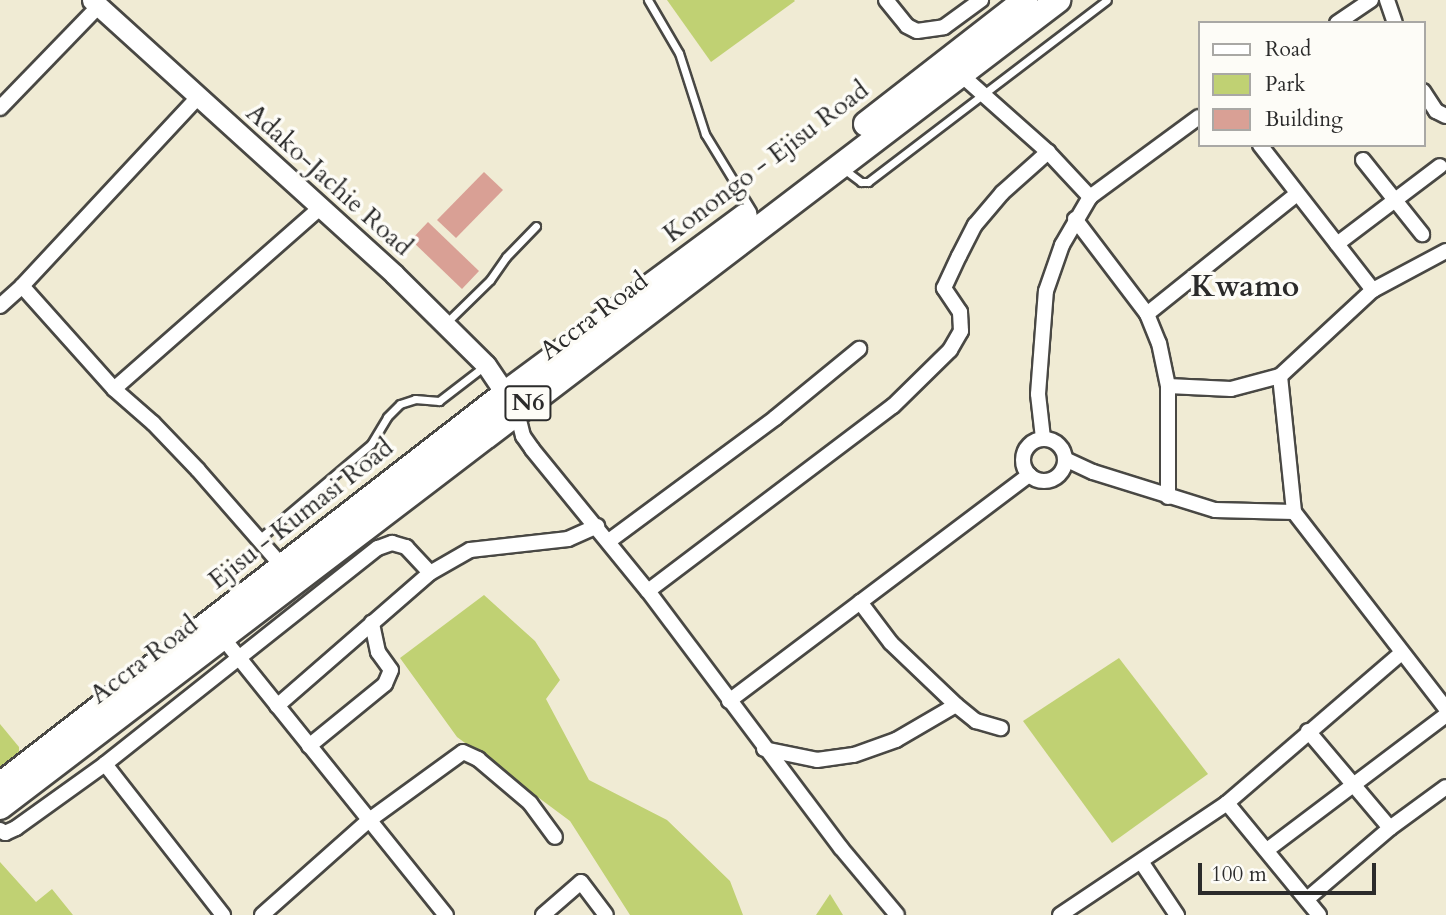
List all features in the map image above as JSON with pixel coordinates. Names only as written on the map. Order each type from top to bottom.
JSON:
[{"type":"highway","name":"Konongo - Ejisu Road","points":[[511,402],[752,211],[953,68],[1025,0]]},
{"type":"highway","name":"Accra Road","points":[[0,807],[223,638],[511,402],[839,165],[953,68],[1058,0]]},
{"type":"highway","name":"Ejisu - Kumasi Road","points":[[0,785],[282,566],[511,402]]},
{"type":"street","points":[[886,0],[907,26],[917,31],[944,27],[981,0]]},
{"type":"street","points":[[1340,21],[1371,0]]},
{"type":"street","points":[[1387,0],[1394,21]]},
{"type":"street","points":[[0,108],[96,3]]},
{"type":"street","name":"Adako-Jachie Road","points":[[96,3],[321,207],[486,365],[511,402]]},
{"type":"street","points":[[953,68],[1048,152],[1090,197]]},
{"type":"street","points":[[1425,94],[1436,111],[1446,116]]},
{"type":"street","points":[[0,306],[22,286],[198,97]]},
{"type":"street","points":[[1043,439],[1038,394],[1046,291],[1075,219],[1090,197],[1198,118]]},
{"type":"street","points":[[1262,147],[1373,290]]},
{"type":"street","points":[[648,591],[893,407],[950,349],[961,331],[960,312],[944,288],[959,256],[975,225],[1002,192],[1048,152]]},
{"type":"street","points":[[1363,160],[1422,234]]},
{"type":"street","points":[[1336,244],[1440,166]]},
{"type":"street","points":[[1147,314],[1297,194]]},
{"type":"street","points":[[114,389],[321,207]]},
{"type":"street","points":[[1075,219],[1147,314],[1158,343],[1168,386],[1168,497]]},
{"type":"street","points":[[1168,386],[1231,388],[1280,376],[1373,290],[1446,251]]},
{"type":"street","points":[[22,286],[114,389],[153,423],[282,566]]},
{"type":"street","points":[[609,541],[775,418],[859,349]]},
{"type":"street","points":[[1280,376],[1294,512],[1400,654],[1446,709]]},
{"type":"street","points":[[511,402],[523,436],[532,449],[609,541],[765,749],[897,915]]},
{"type":"street","points":[[1043,439],[1058,444],[1065,459],[1063,467],[1052,479],[1036,480],[1029,475],[1023,460],[1024,452],[1035,440],[1043,439]]},
{"type":"street","points":[[1065,459],[1168,497],[1215,510],[1294,512]]},
{"type":"street","points":[[729,701],[1029,475]]},
{"type":"street","points":[[276,706],[430,573],[470,550],[568,539],[597,526]]},
{"type":"street","points":[[0,830],[5,832],[16,828],[105,764],[379,548],[392,543],[406,547],[430,573]]},
{"type":"street","points":[[860,602],[891,643],[956,705],[976,721],[1001,728]]},
{"type":"street","points":[[309,746],[385,684],[391,670],[378,652],[372,623]]},
{"type":"street","points":[[223,638],[446,915]]},
{"type":"street","points":[[1060,915],[1142,863],[1227,803],[1400,654]]},
{"type":"street","points":[[765,749],[817,760],[854,755],[895,740],[956,705]]},
{"type":"street","points":[[1267,850],[1446,715]]},
{"type":"street","points":[[1308,731],[1390,828]]},
{"type":"street","points":[[262,915],[280,910],[368,821],[463,752],[478,759],[530,803],[555,837]]},
{"type":"street","points":[[105,764],[223,915]]},
{"type":"street","points":[[1307,899],[1390,828],[1446,787]]},
{"type":"street","points":[[1227,803],[1319,915]]},
{"type":"street","points":[[1142,863],[1177,915]]},
{"type":"street","points":[[543,915],[580,882],[606,915]]},
{"type":"lane","points":[[648,0],[680,53],[705,134],[752,211]]},
{"type":"lane","points":[[839,165],[861,182],[868,182],[985,96],[1107,0]]},
{"type":"lane","points":[[444,325],[490,280],[506,257],[536,226]]},
{"type":"lane","points":[[259,539],[371,444],[387,417],[400,404],[415,399],[439,401],[486,365]]},
{"type":"green space","points":[[667,0],[794,0],[795,1],[711,62]]},
{"type":"green space","points":[[484,595],[535,641],[560,680],[546,699],[589,780],[667,820],[730,881],[743,915],[630,915],[570,821],[457,737],[400,658]]},
{"type":"green space","points":[[1119,658],[1208,774],[1112,843],[1023,721]]},
{"type":"green space","points":[[0,724],[19,747],[19,755],[0,770]]},
{"type":"green space","points":[[0,862],[36,902],[52,889],[73,915],[0,915]]},
{"type":"green space","points":[[830,894],[843,915],[816,915]]},
{"type":"building","points":[[484,172],[503,190],[456,238],[437,220]]},
{"type":"building","points":[[428,222],[479,271],[462,289],[411,240]]},
{"type":"district","name":"Kwamo","points":[[1245,287]]}]
